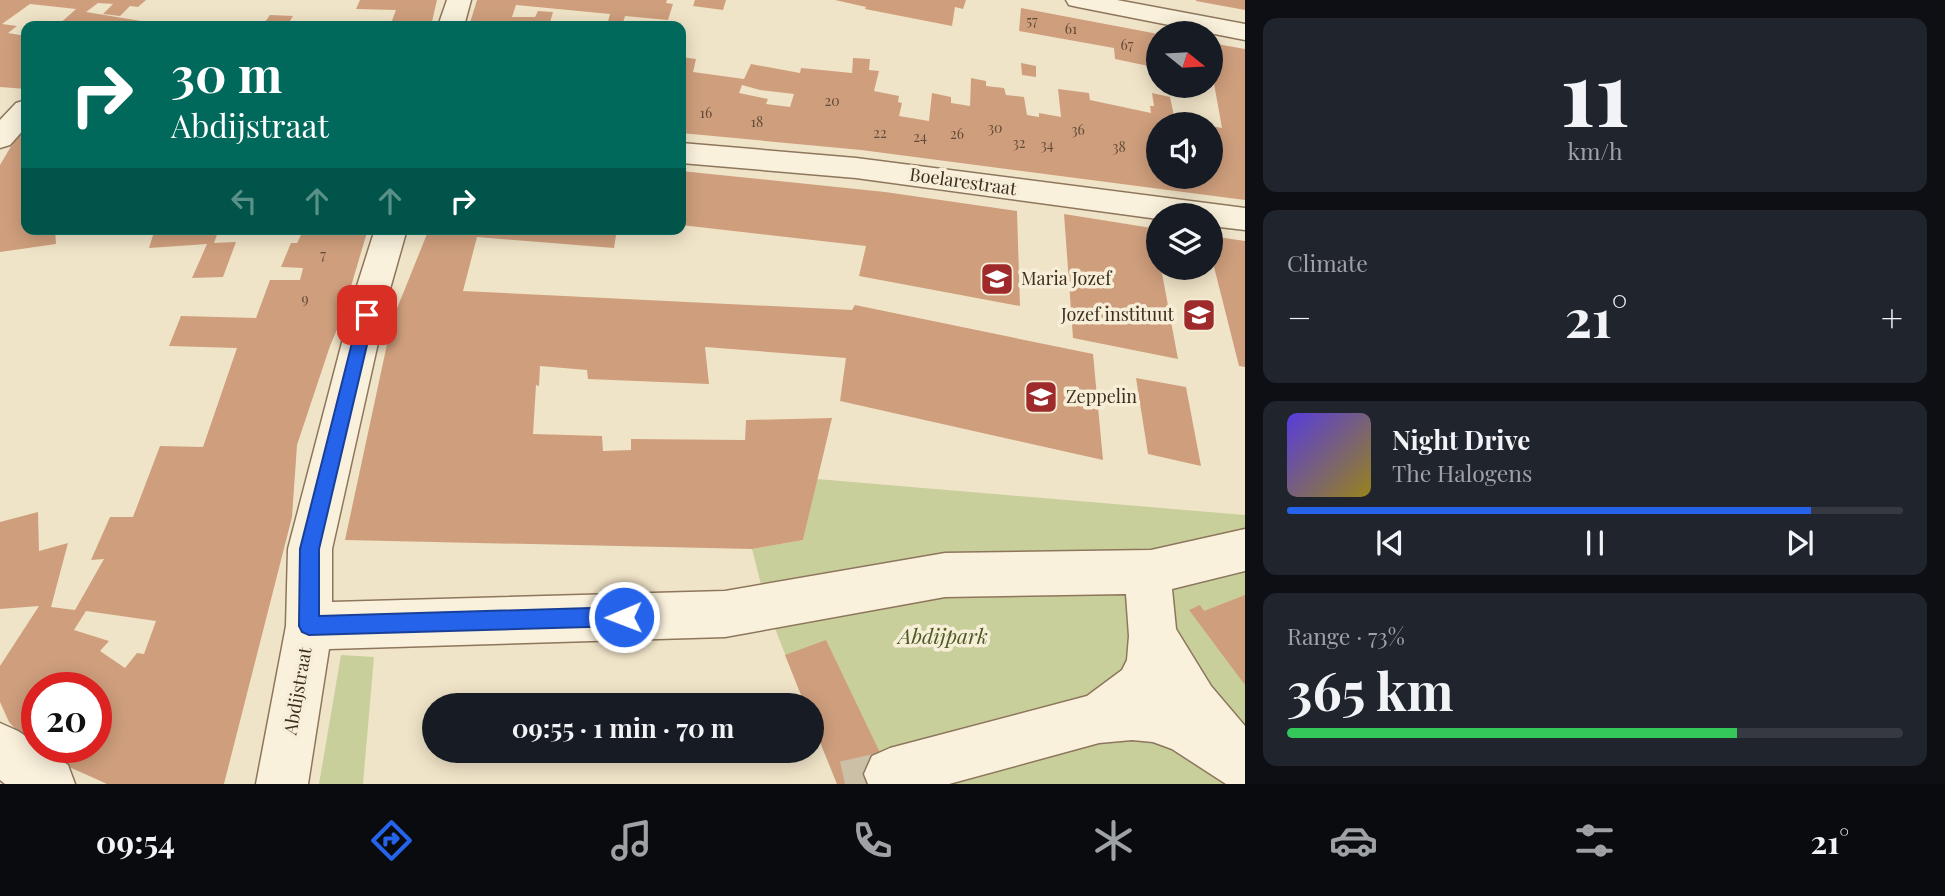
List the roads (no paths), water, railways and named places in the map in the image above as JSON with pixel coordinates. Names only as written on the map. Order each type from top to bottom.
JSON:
[{"type":"street","points":[[453,21],[459,0]]},
{"type":"street","points":[[1078,0],[1245,32]]},
{"type":"street","points":[[0,107],[21,109]]},
{"type":"street","points":[[0,138],[21,115]]},
{"type":"street","name":"Boelarestraat","points":[[686,153],[856,168],[1245,219]]},
{"type":"street","name":"Abdijstraat","points":[[282,784],[309,626],[310,549],[373,289],[389,235]]},
{"type":"street","points":[[309,626],[725,614],[945,575],[1151,572],[1245,550]]},
{"type":"street","points":[[1098,718],[1139,687],[1151,666],[1151,572]]},
{"type":"street","points":[[1153,636],[1194,703],[1244,765]]},
{"type":"street","points":[[890,774],[1098,718],[1126,715],[1153,717],[1186,730],[1244,765]]},
{"type":"street","points":[[0,749],[48,784]]},
{"type":"tunnel","points":[[845,784],[890,774]]},
{"type":"place","name":"Maria Jozef","points":[[997,279]]},
{"type":"place","name":"Jozef instituut","points":[[1199,315]]},
{"type":"place","name":"Zeppelin","points":[[1041,397]]},
{"type":"park label","name":"Abdijpark","points":[[943,637]]}]
